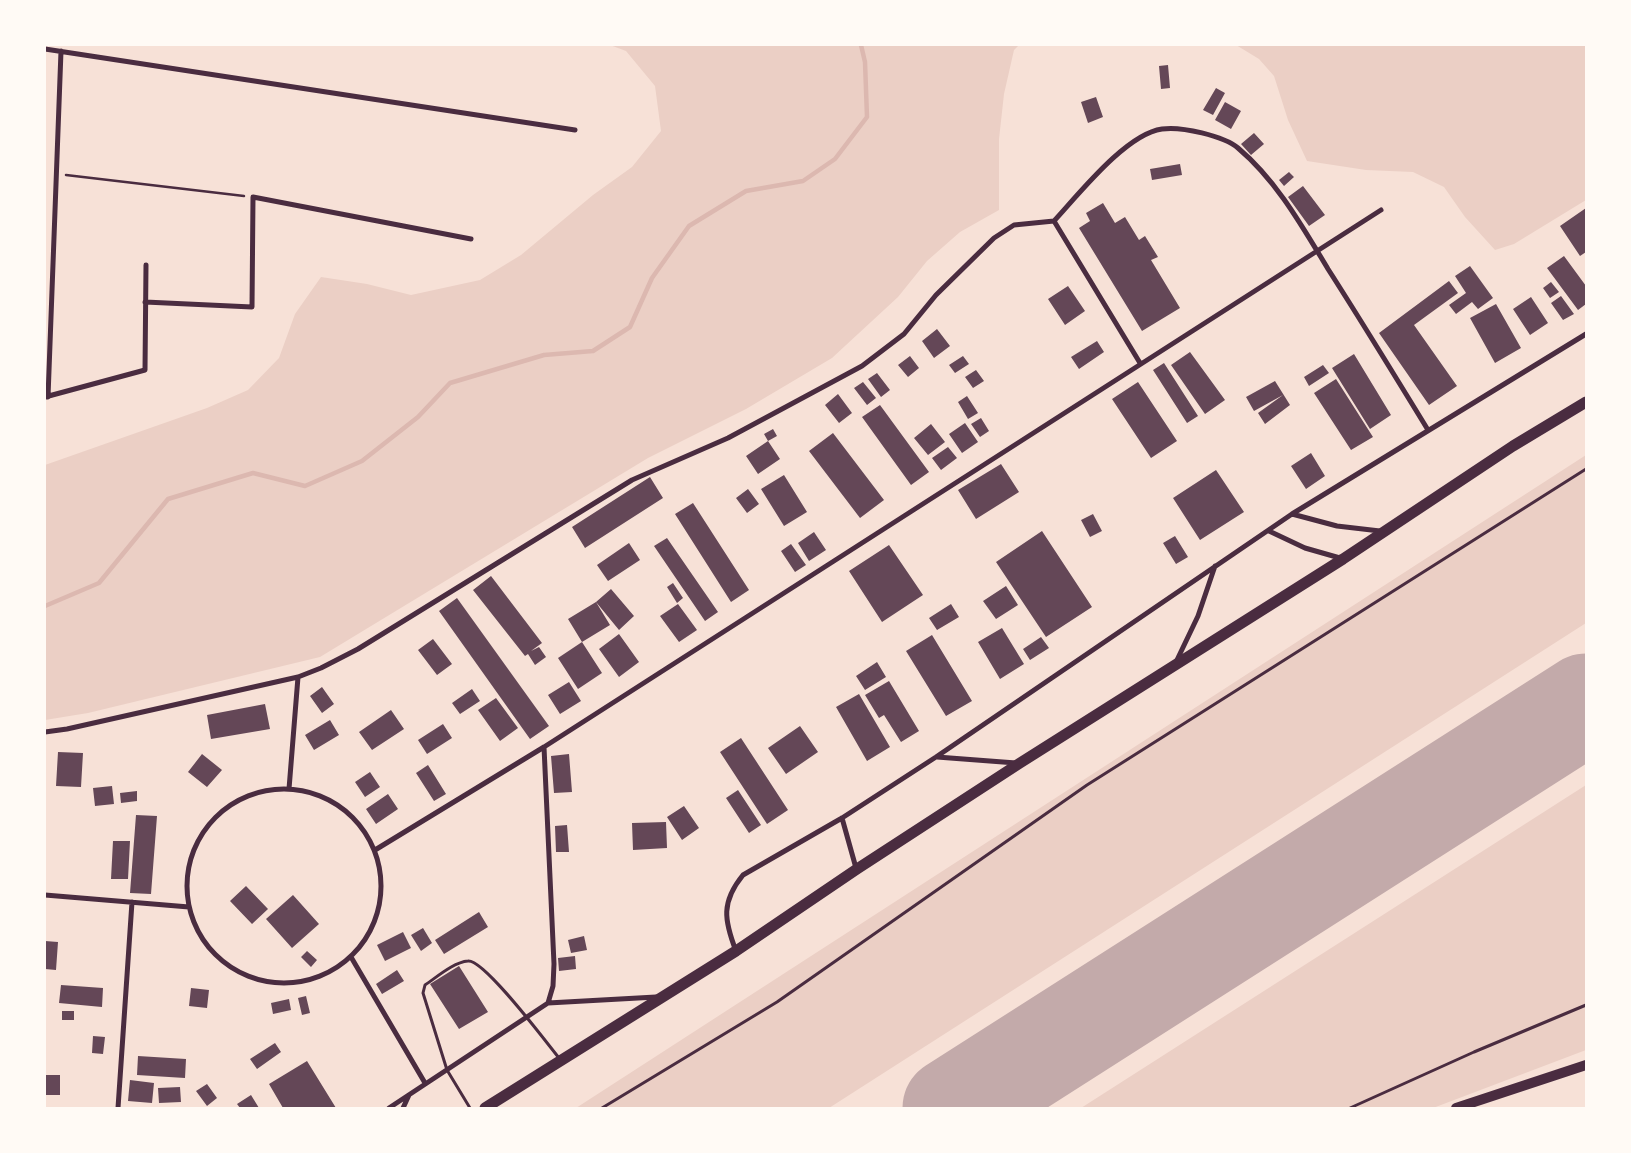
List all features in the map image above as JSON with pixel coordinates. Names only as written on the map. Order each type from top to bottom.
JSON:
[{"type":"main road","points":[[486,1108],[736,951],[857,869],[1020,763],[1343,559],[1513,446],[1586,402]]},
{"type":"main road","points":[[1456,1108],[1586,1065]]},
{"type":"main road","points":[[1472,1108],[1500,1095]]},
{"type":"street","points":[[45,49],[574,130]]},
{"type":"street","points":[[61,52],[46,397],[145,370],[146,265]]},
{"type":"street","points":[[45,732],[67,729],[298,676],[321,668],[358,649],[632,480],[728,438],[862,366],[904,334],[936,295],[994,238],[1014,225],[1054,221],[1130,144],[1142,136],[1162,129],[1180,128],[1207,135],[1236,146],[1283,196],[1428,430]]},
{"type":"street","points":[[146,302],[252,307],[253,197],[471,238]]},
{"type":"street","points":[[375,850],[544,747],[1381,210]]},
{"type":"street","points":[[1054,221],[1140,363]]},
{"type":"street","points":[[736,951],[727,928],[726,909],[731,890],[743,875],[842,818],[936,757],[1292,514],[1586,334]]},
{"type":"street","points":[[1292,514],[1337,526],[1383,532]]},
{"type":"street","points":[[1269,531],[1305,548],[1343,559]]},
{"type":"street","points":[[1174,665],[1198,616],[1216,566]]},
{"type":"street","points":[[289,789],[298,676]]},
{"type":"street","points":[[544,747],[554,964],[553,986],[548,1002]]},
{"type":"street","points":[[936,757],[1020,763]]},
{"type":"street","points":[[289,789],[316,794],[341,807],[361,826],[375,850],[382,878],[380,907],[369,934],[351,957],[323,976],[289,983],[256,979],[225,964],[202,939],[189,907],[187,878],[194,849],[210,824],[232,804],[260,792],[289,789]]},
{"type":"street","points":[[842,818],[857,869]]},
{"type":"street","points":[[45,895],[189,907]]},
{"type":"street","points":[[118,1108],[132,902]]},
{"type":"street","points":[[351,957],[425,1083]]},
{"type":"street","points":[[389,1108],[527,1018],[548,1002],[662,997]]},
{"type":"street","points":[[403,1108],[410,1094]]},
{"type":"lane","points":[[602,1108],[777,1002],[1087,785],[1586,469]]},
{"type":"lane","points":[[470,1108],[447,1070],[424,999],[425,985],[461,962],[474,961],[481,965],[561,1061]]},
{"type":"lane","points":[[1350,1108],[1474,1052],[1586,1005]]},
{"type":"path","points":[[56,174],[253,197]]},
{"type":"shaded area","points":[[610,45],[1019,45],[1014,50],[1004,94],[999,139],[999,210],[960,232],[927,261],[898,297],[832,358],[746,409],[648,458],[320,657],[88,713],[45,720],[45,465],[207,408],[248,390],[279,358],[295,314],[321,277],[367,284],[411,295],[480,280],[521,255],[593,195],[632,167],[661,131],[655,86],[626,51]]},
{"type":"shaded area","points":[[1236,45],[1586,45],[1586,200],[1514,244],[1495,250],[1465,217],[1444,187],[1413,172],[1366,170],[1307,161],[1288,120],[1274,76],[1259,59]]},
{"type":"shaded area","points":[[1586,455],[1586,623],[829,1108],[576,1108]]},
{"type":"shaded area","points":[[1586,785],[1586,1050],[1433,1108],[1081,1108]]},
{"type":"building","points":[[1168,65],[1170,88],[1161,89],[1159,66]]},
{"type":"building","points":[[1216,88],[1225,93],[1213,115],[1203,110]]},
{"type":"building","points":[[1096,97],[1103,117],[1088,123],[1081,102]]},
{"type":"building","points":[[1225,102],[1241,111],[1231,129],[1215,120]]},
{"type":"building","points":[[1254,133],[1264,144],[1251,155],[1241,144]]},
{"type":"building","points":[[1180,164],[1182,175],[1152,180],[1150,169]]},
{"type":"building","points":[[1289,172],[1294,177],[1284,186],[1279,180]]},
{"type":"building","points":[[1303,186],[1325,215],[1309,226],[1288,197]]},
{"type":"building","points":[[1103,203],[1115,223],[1125,217],[1139,240],[1145,236],[1158,257],[1151,260],[1180,308],[1142,331],[1079,228],[1090,221],[1086,213]]},
{"type":"building","points":[[1586,208],[1586,252],[1580,256],[1560,226]]},
{"type":"building","points":[[1564,256],[1586,286],[1586,304],[1578,310],[1547,268]]},
{"type":"building","points":[[1470,266],[1493,298],[1478,309],[1472,302],[1456,314],[1449,305],[1466,293],[1455,276]]},
{"type":"building","points":[[1449,281],[1458,293],[1414,325],[1457,386],[1429,405],[1379,333]]},
{"type":"building","points":[[1551,282],[1559,292],[1550,298],[1543,288]]},
{"type":"building","points":[[1068,286],[1085,311],[1065,325],[1048,299]]},
{"type":"building","points":[[1561,296],[1574,314],[1563,320],[1551,303]]},
{"type":"building","points":[[1531,297],[1548,323],[1530,335],[1513,309]]},
{"type":"building","points":[[1496,304],[1521,348],[1495,363],[1470,318]]},
{"type":"building","points":[[937,329],[950,346],[934,358],[922,341]]},
{"type":"building","points":[[1097,341],[1104,352],[1079,369],[1071,357]]},
{"type":"building","points":[[1190,352],[1225,400],[1205,414],[1171,365]]},
{"type":"building","points":[[1354,354],[1391,415],[1370,429],[1332,368]]},
{"type":"building","points":[[910,356],[919,368],[908,377],[898,365]]},
{"type":"building","points":[[963,356],[969,364],[955,373],[949,365]]},
{"type":"building","points":[[1164,363],[1198,416],[1187,423],[1153,370]]},
{"type":"building","points":[[1323,365],[1329,373],[1309,386],[1304,377]]},
{"type":"building","points":[[976,370],[984,381],[973,388],[965,377]]},
{"type":"building","points":[[877,373],[890,390],[881,397],[868,379]]},
{"type":"building","points":[[1336,379],[1373,437],[1351,450],[1314,393]]},
{"type":"building","points":[[1275,381],[1290,405],[1265,424],[1258,413],[1283,395],[1254,411],[1246,397]]},
{"type":"building","points":[[863,382],[876,398],[867,405],[854,388]]},
{"type":"building","points":[[1138,382],[1177,441],[1151,458],[1112,399]]},
{"type":"building","points":[[838,394],[852,413],[839,423],[825,405]]},
{"type":"building","points":[[967,396],[978,413],[968,419],[958,402]]},
{"type":"building","points":[[880,405],[929,472],[911,485],[862,417]]},
{"type":"building","points":[[981,418],[989,431],[980,437],[971,424]]},
{"type":"building","points":[[965,423],[978,442],[962,453],[949,434]]},
{"type":"building","points":[[931,424],[945,442],[928,455],[914,438]]},
{"type":"building","points":[[773,429],[777,436],[768,441],[764,434]]},
{"type":"building","points":[[833,433],[884,500],[860,518],[809,451]]},
{"type":"building","points":[[768,441],[780,459],[758,474],[746,456]]},
{"type":"building","points":[[948,447],[957,458],[941,470],[932,458]]},
{"type":"building","points":[[1311,453],[1325,476],[1306,489],[1291,466]]},
{"type":"building","points":[[1001,464],[1019,492],[976,519],[958,490]]},
{"type":"building","points":[[1216,470],[1244,512],[1200,540],[1173,498]]},
{"type":"building","points":[[784,475],[807,512],[784,526],[761,489]]},
{"type":"building","points":[[650,477],[663,498],[585,548],[572,527]]},
{"type":"building","points":[[748,489],[759,504],[747,513],[736,498]]},
{"type":"building","points":[[693,503],[749,590],[731,602],[675,514]]},
{"type":"building","points":[[1093,514],[1102,531],[1090,537],[1081,520]]},
{"type":"building","points":[[1042,531],[1092,607],[1046,637],[996,562]]},
{"type":"building","points":[[814,532],[826,550],[809,561],[798,543]]},
{"type":"building","points":[[1175,536],[1188,557],[1176,564],[1163,543]]},
{"type":"building","points":[[667,538],[718,612],[705,621],[654,546]]},
{"type":"building","points":[[629,543],[640,560],[608,581],[597,565]]},
{"type":"building","points":[[791,544],[806,565],[795,572],[781,551]]},
{"type":"building","points":[[889,545],[923,595],[882,622],[849,571]]},
{"type":"building","points":[[491,576],[542,643],[531,651],[539,647],[546,657],[535,665],[528,654],[525,656],[473,590]]},
{"type":"building","points":[[673,583],[683,598],[677,603],[667,587]]},
{"type":"building","points":[[1006,586],[1018,605],[996,619],[983,601]]},
{"type":"building","points":[[611,589],[634,616],[619,630],[596,602]]},
{"type":"building","points":[[457,598],[549,726],[530,739],[439,611]]},
{"type":"building","points":[[596,602],[610,625],[582,642],[568,619]]},
{"type":"building","points":[[678,604],[697,630],[679,642],[660,616]]},
{"type":"building","points":[[951,604],[959,617],[937,630],[929,618]]},
{"type":"building","points":[[1002,628],[1024,664],[1000,679],[978,642]]},
{"type":"building","points":[[619,634],[639,662],[619,677],[599,649]]},
{"type":"building","points":[[932,635],[972,701],[946,716],[906,651]]},
{"type":"building","points":[[1041,637],[1049,648],[1030,660],[1023,649]]},
{"type":"building","points":[[433,639],[452,664],[437,675],[418,650]]},
{"type":"building","points":[[582,642],[602,673],[578,689],[558,658]]},
{"type":"building","points":[[877,662],[886,677],[865,690],[856,676]]},
{"type":"building","points":[[889,681],[919,731],[901,742],[884,715],[879,718],[865,695]]},
{"type":"building","points":[[569,682],[581,701],[560,714],[548,695]]},
{"type":"building","points":[[322,687],[334,704],[322,713],[310,696]]},
{"type":"building","points":[[472,689],[480,701],[460,714],[452,703]]},
{"type":"building","points":[[859,694],[890,747],[867,761],[836,707]]},
{"type":"building","points":[[496,698],[518,728],[500,741],[478,710]]},
{"type":"building","points":[[265,704],[270,729],[211,739],[207,715]]},
{"type":"building","points":[[391,710],[404,729],[372,750],[359,732]]},
{"type":"building","points":[[330,720],[339,735],[314,750],[305,735]]},
{"type":"building","points":[[443,724],[452,738],[427,754],[418,740]]},
{"type":"building","points":[[800,726],[818,752],[786,774],[768,748]]},
{"type":"building","points":[[741,738],[788,810],[767,824],[720,752]]},
{"type":"building","points":[[58,752],[83,753],[81,787],[56,786]]},
{"type":"building","points":[[202,754],[222,770],[207,787],[188,772]]},
{"type":"building","points":[[569,754],[572,792],[554,793],[551,756]]},
{"type":"building","points":[[428,765],[446,794],[434,801],[416,773]]},
{"type":"building","points":[[370,772],[380,787],[365,797],[355,782]]},
{"type":"building","points":[[112,786],[114,804],[95,806],[93,788]]},
{"type":"building","points":[[738,790],[761,825],[749,833],[726,798]]},
{"type":"building","points":[[137,791],[137,801],[121,803],[120,793]]},
{"type":"building","points":[[388,794],[398,809],[376,824],[366,809]]},
{"type":"building","points":[[684,806],[699,828],[682,840],[667,817]]},
{"type":"building","points":[[136,815],[157,816],[151,894],[130,893]]},
{"type":"building","points":[[666,822],[667,848],[633,850],[632,823]]},
{"type":"building","points":[[567,825],[569,852],[556,852],[555,826]]},
{"type":"building","points":[[113,841],[130,841],[128,879],[111,879]]},
{"type":"building","points":[[246,886],[268,909],[252,924],[230,901]]},
{"type":"building","points":[[293,895],[319,924],[292,948],[266,919]]},
{"type":"building","points":[[479,912],[488,927],[444,954],[435,940]]},
{"type":"building","points":[[423,928],[432,943],[421,951],[411,935]]},
{"type":"building","points":[[403,932],[411,948],[385,961],[377,945]]},
{"type":"building","points":[[584,936],[587,950],[571,953],[568,940]]},
{"type":"building","points":[[45,941],[58,942],[56,970],[45,969]]},
{"type":"building","points":[[307,951],[317,960],[311,967],[301,957]]},
{"type":"building","points":[[575,956],[576,969],[559,971],[558,958]]},
{"type":"building","points":[[459,966],[488,1012],[459,1029],[430,984]]},
{"type":"building","points":[[397,970],[404,981],[382,994],[376,984]]},
{"type":"building","points":[[61,985],[103,988],[102,1007],[59,1003]]},
{"type":"building","points":[[191,988],[209,990],[207,1008],[189,1006]]},
{"type":"building","points":[[306,996],[310,1013],[302,1015],[298,998]]},
{"type":"building","points":[[289,999],[291,1010],[273,1014],[271,1003]]},
{"type":"building","points":[[62,1011],[74,1011],[74,1020],[62,1020]]},
{"type":"building","points":[[93,1036],[105,1037],[103,1054],[92,1053]]},
{"type":"building","points":[[275,1043],[281,1052],[257,1069],[250,1059]]},
{"type":"building","points":[[138,1056],[186,1059],[185,1078],[137,1075]]},
{"type":"building","points":[[307,1061],[336,1108],[283,1108],[269,1084]]},
{"type":"building","points":[[45,1075],[60,1075],[60,1095],[45,1095]]},
{"type":"building","points":[[130,1080],[154,1083],[152,1103],[128,1101]]},
{"type":"building","points":[[207,1084],[217,1098],[207,1106],[196,1091]]},
{"type":"building","points":[[180,1087],[181,1102],[159,1103],[158,1088]]},
{"type":"building","points":[[251,1095],[259,1108],[240,1108],[237,1104]]},
{"type":"waterway","points":[[45,606],[99,583],[168,499],[253,473],[305,486],[362,461],[418,417],[450,383],[544,355],[593,351],[630,327],[652,278],[689,226],[746,191],[803,181],[835,159],[867,117],[865,62],[861,45]]},
{"type":"runway","points":[[953,1108],[1586,704]]}]
